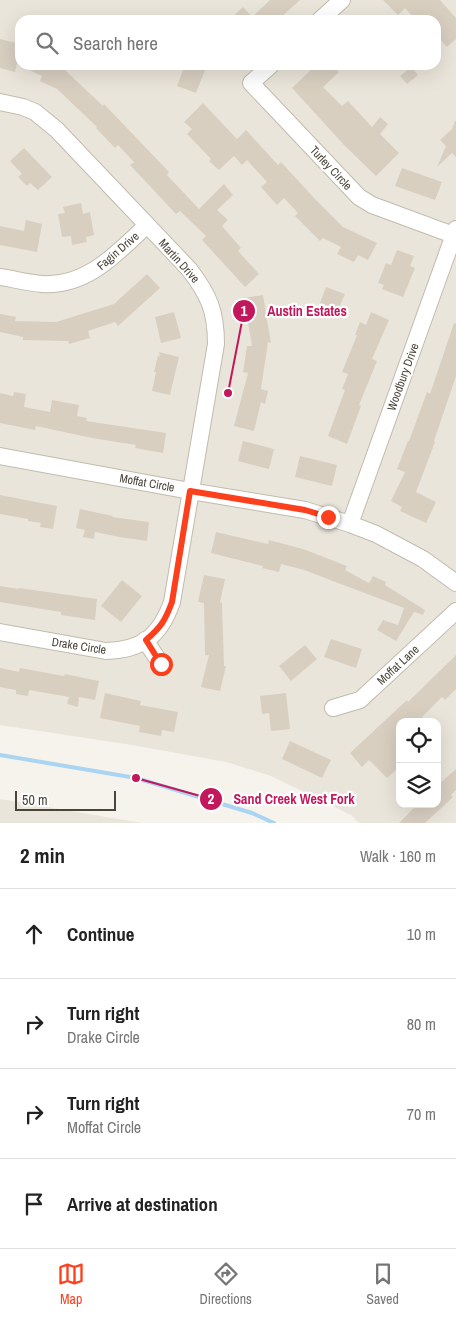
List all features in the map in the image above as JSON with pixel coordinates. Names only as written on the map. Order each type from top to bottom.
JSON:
[{"type":"street","points":[[326,15],[342,0]]},
{"type":"street","name":"Turley Circle","points":[[265,70],[251,83],[359,198],[372,205],[455,233]]},
{"type":"street","name":"Martin Drive","points":[[0,102],[23,107],[35,112],[57,130],[189,270],[201,285],[208,298],[216,326],[216,344],[190,491]]},
{"type":"street","name":"Fagin Drive","points":[[0,277],[42,284],[61,284],[79,278],[96,270],[115,256],[147,225]]},
{"type":"street","name":"Woodbury Drive","points":[[350,524],[455,233]]},
{"type":"street","name":"Moffat Circle","points":[[0,456],[305,510],[376,534],[423,559],[456,583]]},
{"type":"street","name":"Drake Circle","points":[[0,632],[106,651],[121,650],[146,640],[158,629],[166,617],[172,602],[190,491]]},
{"type":"street","name":"Moffat Lane","points":[[332,708],[360,700],[456,610]]},
{"type":"street","points":[[146,640],[161,664]]},
{"type":"shaded area","points":[[0,0],[456,0],[456,823],[359,823],[351,815],[271,776],[226,762],[132,745],[0,725]]},
{"type":"shaded area","points":[[0,799],[142,823],[0,823]]},
{"type":"building","points":[[270,0],[300,0],[284,15],[254,15]]},
{"type":"building","points":[[383,0],[440,0],[456,18],[456,39],[447,47],[441,40],[441,15],[411,15],[405,8],[398,15]]},
{"type":"building","points":[[243,7],[250,15],[234,15]]},
{"type":"building","points":[[0,39],[15,43],[15,72],[0,68]]},
{"type":"building","points":[[29,70],[66,70],[103,106],[104,104],[169,172],[167,175],[199,209],[224,184],[233,195],[217,210],[228,220],[222,226],[241,248],[238,251],[259,274],[245,287],[202,240],[206,236],[180,211],[176,214],[130,165],[134,162],[118,145],[115,148],[97,127],[57,89],[40,81],[42,76]]},
{"type":"building","points":[[183,70],[205,70],[196,93],[177,86]]},
{"type":"building","points":[[311,70],[337,70],[339,72],[323,87],[342,106],[348,101],[372,127],[380,117],[388,124],[380,134],[399,153],[376,176],[344,145],[292,88]]},
{"type":"building","points":[[407,70],[414,70],[418,75],[407,84],[400,76]]},
{"type":"building","points":[[203,103],[237,139],[246,130],[278,165],[281,162],[343,227],[377,243],[368,260],[358,255],[354,262],[337,254],[341,247],[323,238],[320,241],[295,216],[298,213],[284,198],[277,205],[261,187],[267,182],[247,160],[242,165],[234,156],[219,170],[209,161],[211,159],[187,134],[192,129],[184,122]]},
{"type":"building","points":[[455,121],[456,157],[452,153],[437,167],[446,146],[440,140],[452,129]]},
{"type":"building","points":[[24,148],[52,177],[38,190],[30,183],[27,186],[18,177],[22,174],[10,161]]},
{"type":"building","points":[[402,168],[442,182],[435,200],[395,186]]},
{"type":"building","points":[[81,203],[83,214],[90,212],[94,235],[86,237],[87,242],[72,245],[71,236],[62,237],[58,214],[65,213],[63,207]]},
{"type":"building","points":[[26,220],[42,224],[37,252],[0,245],[0,226],[24,231]]},
{"type":"building","points":[[397,250],[414,256],[410,266],[415,268],[403,297],[382,289],[384,285],[378,283],[386,263],[391,265]]},
{"type":"building","points":[[147,274],[160,288],[118,326],[115,322],[88,331],[90,338],[69,344],[68,341],[23,340],[23,337],[0,332],[0,314],[16,317],[15,321],[56,322],[114,304]]},
{"type":"building","points":[[326,287],[345,294],[338,310],[320,303]]},
{"type":"building","points":[[263,295],[271,343],[268,342],[261,389],[268,391],[265,404],[261,402],[254,431],[234,426],[248,373],[243,372],[247,346],[252,346],[244,298]]},
{"type":"building","points":[[174,312],[181,338],[161,343],[155,317]]},
{"type":"building","points":[[371,312],[389,320],[372,359],[377,361],[359,405],[361,406],[347,444],[328,436],[345,390],[342,389],[348,374],[342,372],[357,335],[355,335],[360,322],[366,325]]},
{"type":"building","points":[[454,323],[456,324],[456,376],[435,442],[416,492],[436,502],[426,523],[400,511],[402,507],[391,501],[405,472],[397,469],[427,392],[430,394]]},
{"type":"building","points":[[159,352],[179,357],[170,395],[152,391],[158,355],[160,358]]},
{"type":"building","points":[[14,392],[26,394],[24,407],[50,412],[52,400],[79,405],[77,416],[87,418],[86,421],[166,433],[163,453],[135,448],[136,445],[36,426],[35,430],[0,423],[0,393],[13,396]]},
{"type":"building","points":[[243,441],[274,449],[269,469],[238,461]]},
{"type":"building","points":[[300,456],[337,465],[332,486],[295,477]]},
{"type":"building","points":[[0,495],[57,506],[53,529],[40,527],[41,523],[28,521],[28,519],[0,514]]},
{"type":"building","points":[[80,509],[112,517],[149,522],[147,541],[95,532],[94,539],[83,537],[85,530],[76,528]]},
{"type":"building","points":[[216,532],[268,544],[269,540],[303,549],[347,566],[345,570],[369,583],[373,576],[386,582],[385,585],[425,610],[423,615],[414,612],[396,641],[377,630],[383,620],[398,625],[404,608],[304,570],[281,564],[279,572],[211,553]]},
{"type":"building","points":[[204,575],[225,579],[220,602],[222,603],[224,666],[226,666],[220,691],[201,687],[209,655],[205,655],[204,603],[198,602]]},
{"type":"building","points":[[122,580],[142,596],[121,622],[101,606]]},
{"type":"building","points":[[0,586],[97,599],[95,620],[61,615],[61,612],[0,602]]},
{"type":"building","points":[[331,639],[362,649],[356,668],[324,657]]},
{"type":"building","points":[[305,645],[317,659],[291,681],[279,666]]},
{"type":"building","points":[[456,655],[456,689],[445,700],[442,697],[423,718],[396,718],[396,770],[387,778],[369,760],[362,767],[350,753],[407,700],[408,702]]},
{"type":"building","points":[[0,668],[19,672],[20,668],[99,681],[95,700],[79,697],[78,707],[67,704],[69,697],[29,690],[28,696],[16,694],[16,690],[0,687]]},
{"type":"building","points":[[105,693],[141,701],[140,705],[178,712],[174,732],[162,730],[161,736],[139,732],[140,726],[100,718]]},
{"type":"building","points":[[286,693],[290,729],[271,731],[269,713],[262,714],[260,696]]},
{"type":"building","points":[[290,741],[331,760],[322,778],[282,759]]},
{"type":"building","points":[[456,769],[456,790],[451,795],[453,797],[425,823],[399,823],[414,808],[441,808],[441,782]]},
{"type":"waterway","points":[[0,755],[136,778],[252,813],[274,823]]},
{"type":"place","name":"Austin Estates","points":[[228,393]]},
{"type":"place","name":"Sand Creek West Fork","points":[[136,778]]},
{"type":"route","points":[[161,664],[146,640],[158,629],[166,617],[172,602],[190,491],[305,510],[328,517]]}]
